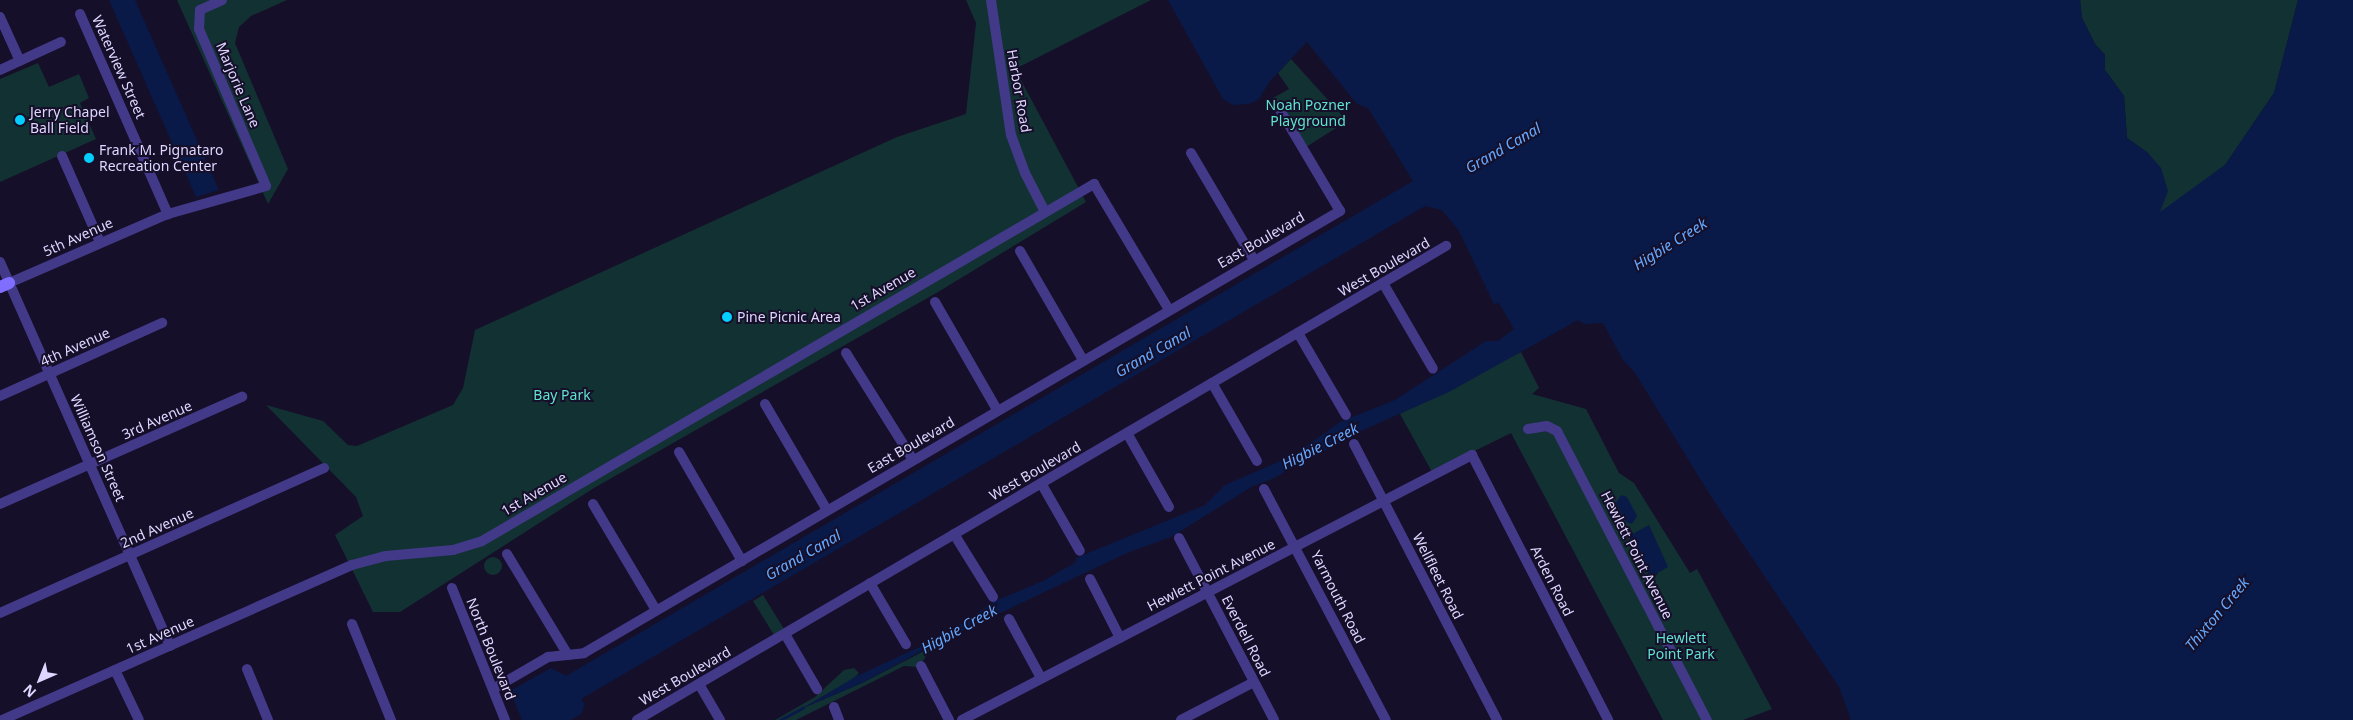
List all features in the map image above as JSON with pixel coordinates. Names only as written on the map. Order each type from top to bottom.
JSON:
[{"type":"street","name":"Marjorie Lane","points":[[222,0],[200,10],[199,29],[266,186],[259,187]]},
{"type":"street","name":"Harbor Road","points":[[991,0],[1012,135],[1025,174],[1044,210]]},
{"type":"street","name":"Waterview Street","points":[[80,14],[168,214]]},
{"type":"street","points":[[0,17],[20,61]]},
{"type":"street","points":[[0,70],[61,42]]},
{"type":"street","name":"East Boulevard","points":[[493,689],[548,657],[584,653],[1340,211],[1277,105]]},
{"type":"street","points":[[1191,153],[1254,260]]},
{"type":"street","points":[[62,156],[100,242]]},
{"type":"street","name":"1st Avenue","points":[[2,720],[352,565],[386,556],[453,550],[482,540],[1044,210],[1094,184],[1169,310]]},
{"type":"street","name":"5th Avenue","points":[[5,285],[168,214],[259,187]]},
{"type":"street","name":"West Boulevard","points":[[638,720],[1446,246]]},
{"type":"street","points":[[1020,251],[1083,360]]},
{"type":"street","name":"Williamson Street","points":[[0,262],[5,285],[50,374],[170,646]]},
{"type":"street","points":[[1383,283],[1433,370]]},
{"type":"street","points":[[935,302],[998,410]]},
{"type":"street","name":"4th Avenue","points":[[0,396],[162,324]]},
{"type":"street","points":[[1298,333],[1346,415]]},
{"type":"street","points":[[846,353],[913,460]]},
{"type":"street","points":[[1212,383],[1257,461]]},
{"type":"street","name":"3rd Avenue","points":[[0,504],[242,397]]},
{"type":"street","points":[[765,404],[827,510]]},
{"type":"street","name":"Hewlett Point Avenue","points":[[1528,429],[1547,426],[1557,431],[1707,720]]},
{"type":"street","points":[[1126,433],[1169,507]]},
{"type":"street","name":"Wellfleet Road","points":[[1354,444],[1497,720]]},
{"type":"street","points":[[679,452],[742,561]]},
{"type":"street","name":"Hewlett Point Avenue","points":[[962,720],[1472,455]]},
{"type":"street","name":"Arden Road","points":[[1472,455],[1608,720]]},
{"type":"street","name":"2nd Avenue","points":[[0,613],[324,468]]},
{"type":"street","points":[[1041,483],[1080,551]]},
{"type":"street","name":"Yarmouth Road","points":[[1264,489],[1386,720]]},
{"type":"street","points":[[593,504],[656,610]]},
{"type":"street","points":[[954,534],[992,596]]},
{"type":"street","name":"Everdell Road","points":[[1179,538],[1274,720]]},
{"type":"street","points":[[507,554],[568,655]]},
{"type":"street","points":[[1090,579],[1120,638]]},
{"type":"street","points":[[870,583],[906,644]]},
{"type":"street","name":"North Boulevard","points":[[452,588],[504,720]]},
{"type":"street","points":[[1008,619],[1041,678]]},
{"type":"street","points":[[352,624],[391,720]]},
{"type":"street","points":[[785,634],[817,690]]},
{"type":"street","points":[[921,666],[949,720]]},
{"type":"street","points":[[116,670],[139,720]]},
{"type":"street","points":[[247,670],[268,720]]},
{"type":"street","points":[[1181,720],[1254,682]]},
{"type":"street","points":[[699,684],[720,720]]},
{"type":"street","points":[[834,707],[840,720]]},
{"type":"green space","points":[[177,0],[287,0],[251,16],[239,27],[235,43],[288,169],[268,204]]},
{"type":"green space","name":"Bay Park","points":[[966,0],[1151,0],[1015,69],[1086,202],[938,292],[594,488],[400,612],[373,612],[335,535],[363,516],[356,497],[266,405],[323,421],[348,445],[357,446],[453,405],[463,388],[475,330],[897,137],[966,114],[976,23]]},
{"type":"green space","points":[[2080,0],[2298,0],[2274,93],[2225,165],[2160,213],[2148,153],[2127,138],[2124,96],[2105,70],[2105,55],[2095,44],[2082,18]]},
{"type":"green space","name":"Noah Pozner Playground","points":[[1291,59],[1347,121],[1303,149],[1273,98],[1289,89],[1278,73]]},
{"type":"green space","points":[[38,63],[49,87],[79,74],[89,98],[80,103],[96,139],[0,182],[0,79]]},
{"type":"green space","name":"Hewlett Point Park","points":[[1521,352],[1539,388],[1532,394],[1586,409],[1619,473],[1634,483],[1690,573],[1697,569],[1772,709],[1743,720],[1663,720],[1511,433],[1432,472],[1400,414]]},
{"type":"green space","points":[[493,557],[499,560],[502,566],[499,572],[493,575],[487,572],[484,566],[487,560]]},
{"type":"green space","points":[[763,595],[784,629],[774,635],[753,601]]},
{"type":"green space","points":[[932,647],[919,667],[904,666],[796,720],[775,720],[815,697],[844,670],[854,668],[859,673],[852,680],[803,708],[862,683]]},
{"type":"water","points":[[109,0],[135,0],[219,190],[196,197]]},
{"type":"water","points":[[1168,0],[2080,0],[2082,18],[2095,44],[2105,55],[2105,70],[2124,96],[2127,138],[2148,153],[2161,168],[2168,191],[2160,212],[2225,165],[2274,93],[2298,0],[2353,0],[2353,720],[1851,720],[1839,687],[1712,498],[1635,373],[1623,360],[1603,323],[1584,324],[1578,320],[1449,392],[1363,430],[1272,479],[1253,486],[1171,537],[1127,553],[935,644],[862,683],[801,709],[857,676],[941,637],[995,601],[1043,581],[1076,562],[1076,558],[1205,505],[1225,485],[1292,456],[1340,422],[1395,400],[1486,341],[1498,341],[1514,329],[1499,303],[1494,304],[1459,231],[1442,210],[1425,206],[581,699],[585,705],[581,714],[571,720],[522,720],[510,691],[551,668],[566,676],[1413,181],[1368,108],[1357,104],[1307,42],[1270,81],[1259,99],[1249,104],[1233,105],[1223,99]]},
{"type":"water","points":[[1621,495],[1627,497],[1637,516],[1632,524],[1626,522],[1616,503]]},
{"type":"water","points":[[1649,525],[1668,567],[1650,577],[1629,536]]},
{"type":"waterway","name":"Higbie Creek","points":[[780,720],[803,708]]},
{"type":"place","name":"Jerry Chapel Ball Field","points":[[20,120]]},
{"type":"place","name":"Frank M. Pignataro Recreation Center","points":[[89,158]]},
{"type":"place","name":"Pine Picnic Area","points":[[727,317]]},
{"type":"water label","name":"Grand Canal","points":[[1503,148]]},
{"type":"water label","name":"Grand Canal","points":[[1153,352]]},
{"type":"water label","name":"Grand Canal","points":[[803,555]]},
{"type":"water label","name":"Thixton Creek","points":[[2217,614]]}]
